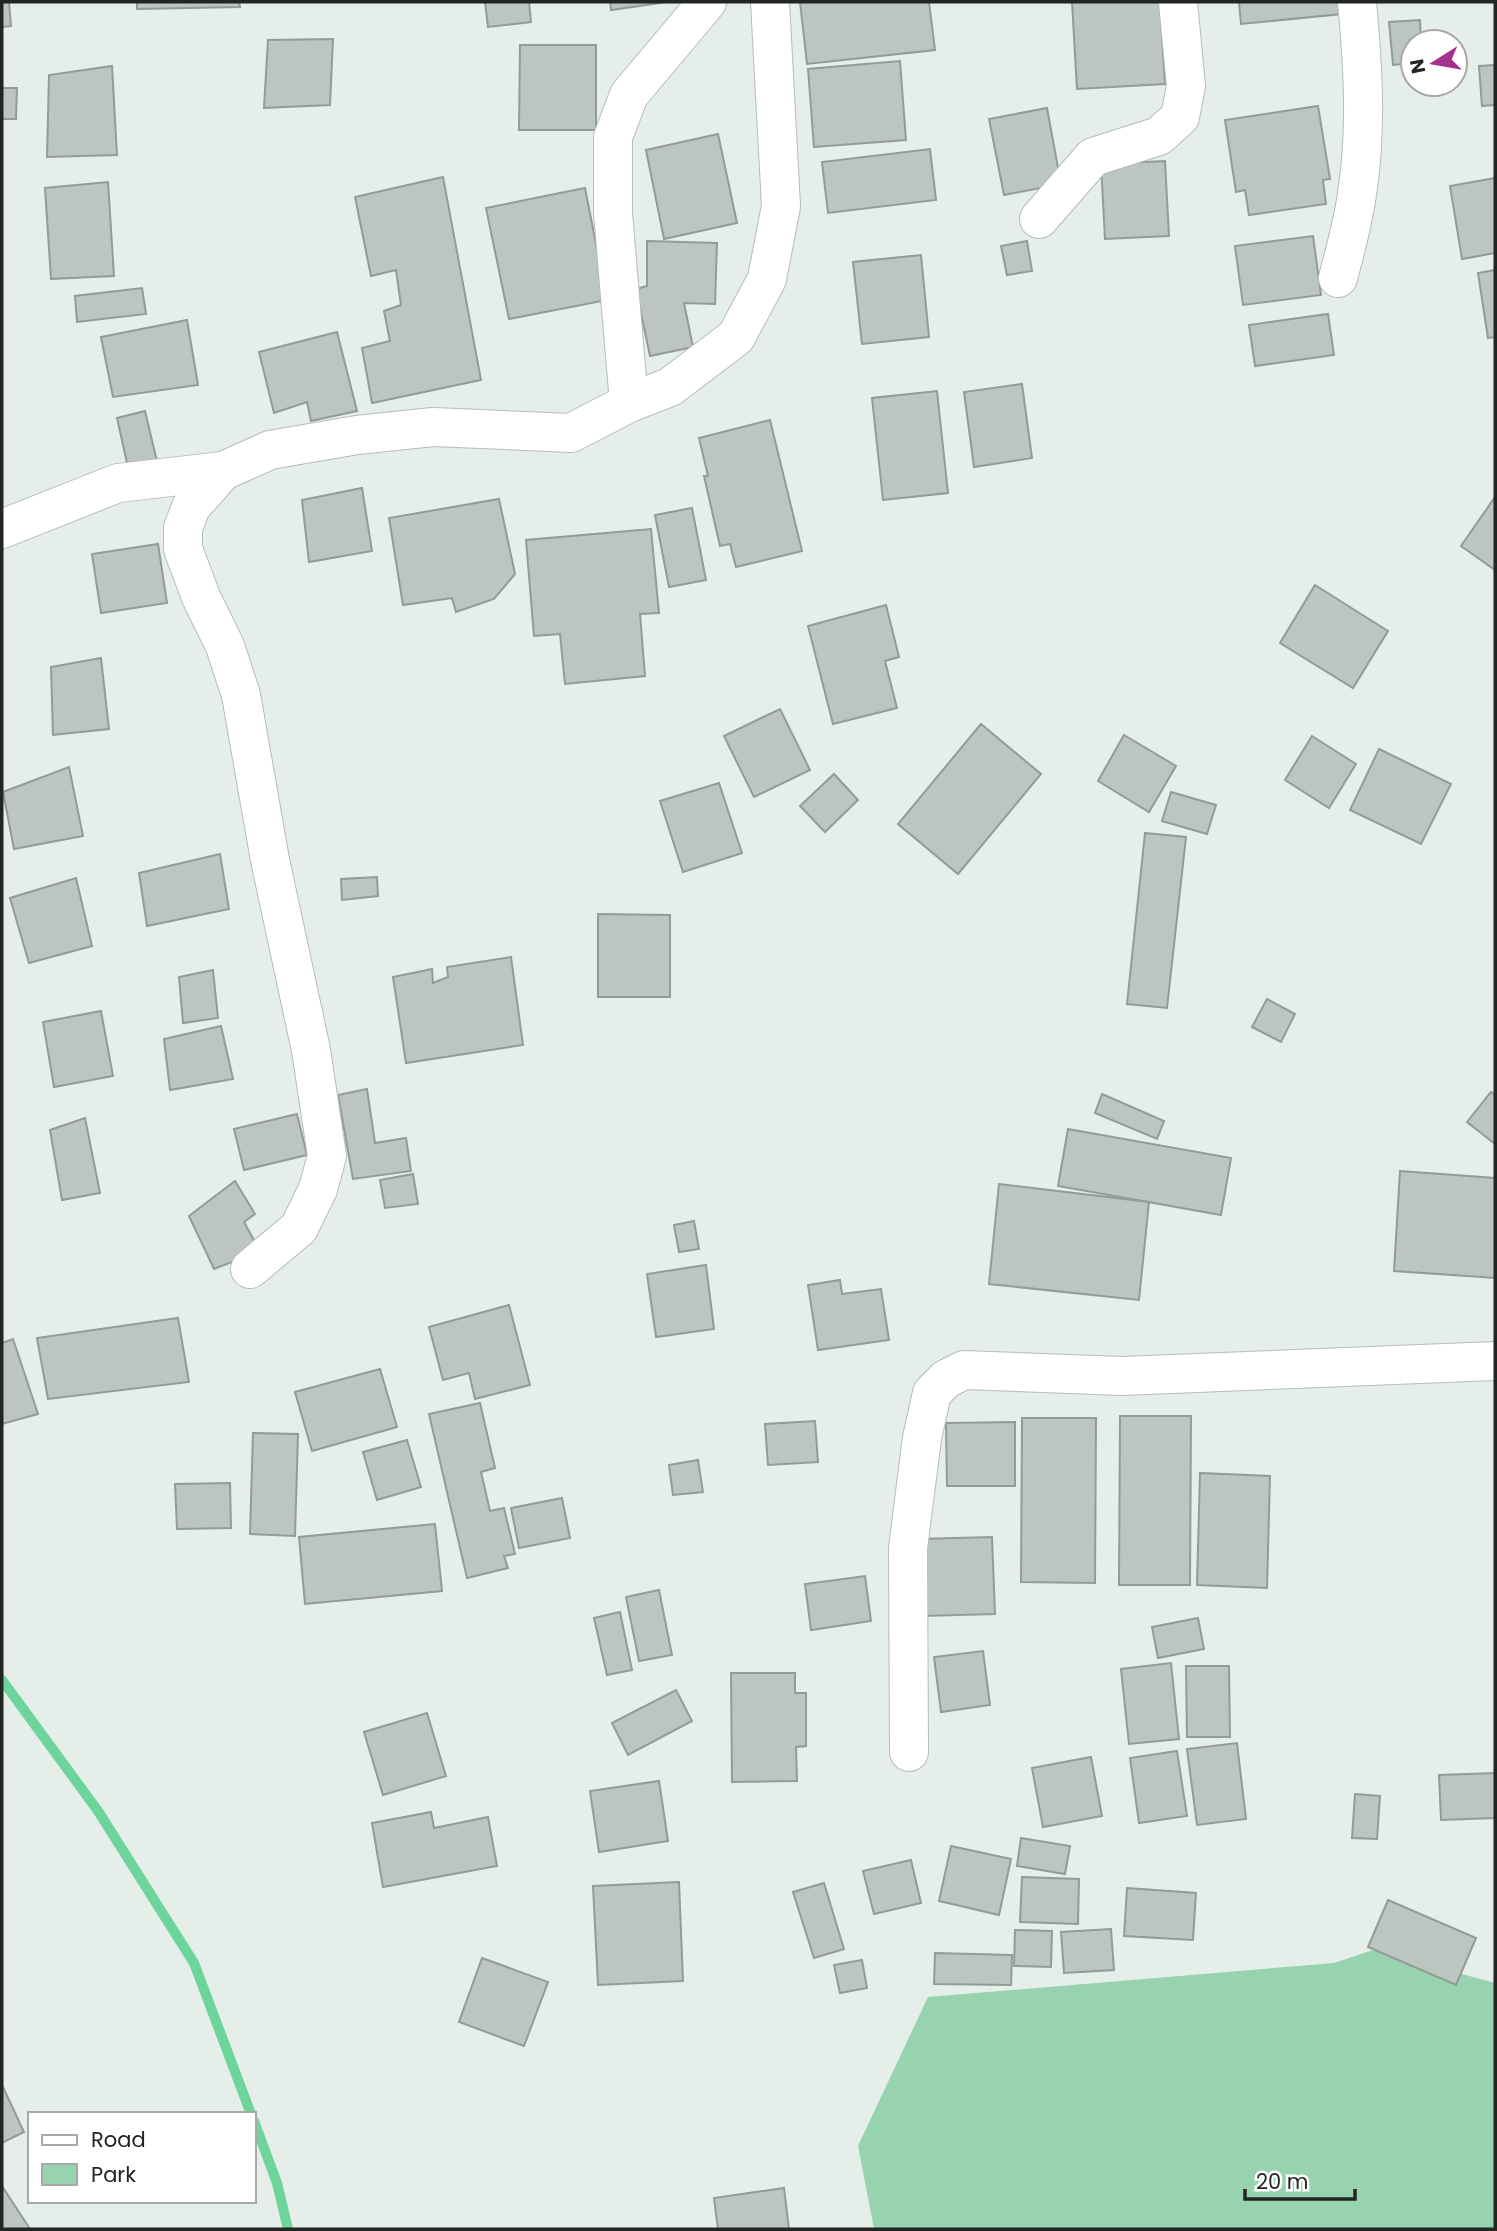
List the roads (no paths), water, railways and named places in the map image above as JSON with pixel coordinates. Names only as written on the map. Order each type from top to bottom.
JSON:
[{"type":"street","points":[[629,403],[613,213],[613,137],[629,95],[707,2]]},
{"type":"street","points":[[2,530],[118,483],[223,471],[270,450],[357,435],[433,427],[571,433],[629,403],[670,387],[736,337],[767,279],[781,206],[770,2]]},
{"type":"street","points":[[1039,219],[1093,157],[1159,136],[1180,117],[1186,86],[1178,2]]},
{"type":"street","points":[[1338,278],[1357,196],[1363,140],[1364,81],[1357,2]]},
{"type":"street","points":[[223,471],[191,508],[183,528],[183,549],[201,597],[225,646],[241,695],[270,860],[311,1050],[327,1156],[318,1189],[299,1228],[250,1269]]},
{"type":"street","points":[[909,1752],[908,1548],[932,1393],[946,1379],[964,1370],[1122,1376],[1495,1361]]},
{"type":"waterway","points":[[2,1680],[98,1811],[194,1963],[250,2112]]},
{"type":"waterway","points":[[256,2126],[277,2183],[288,2229]]}]
